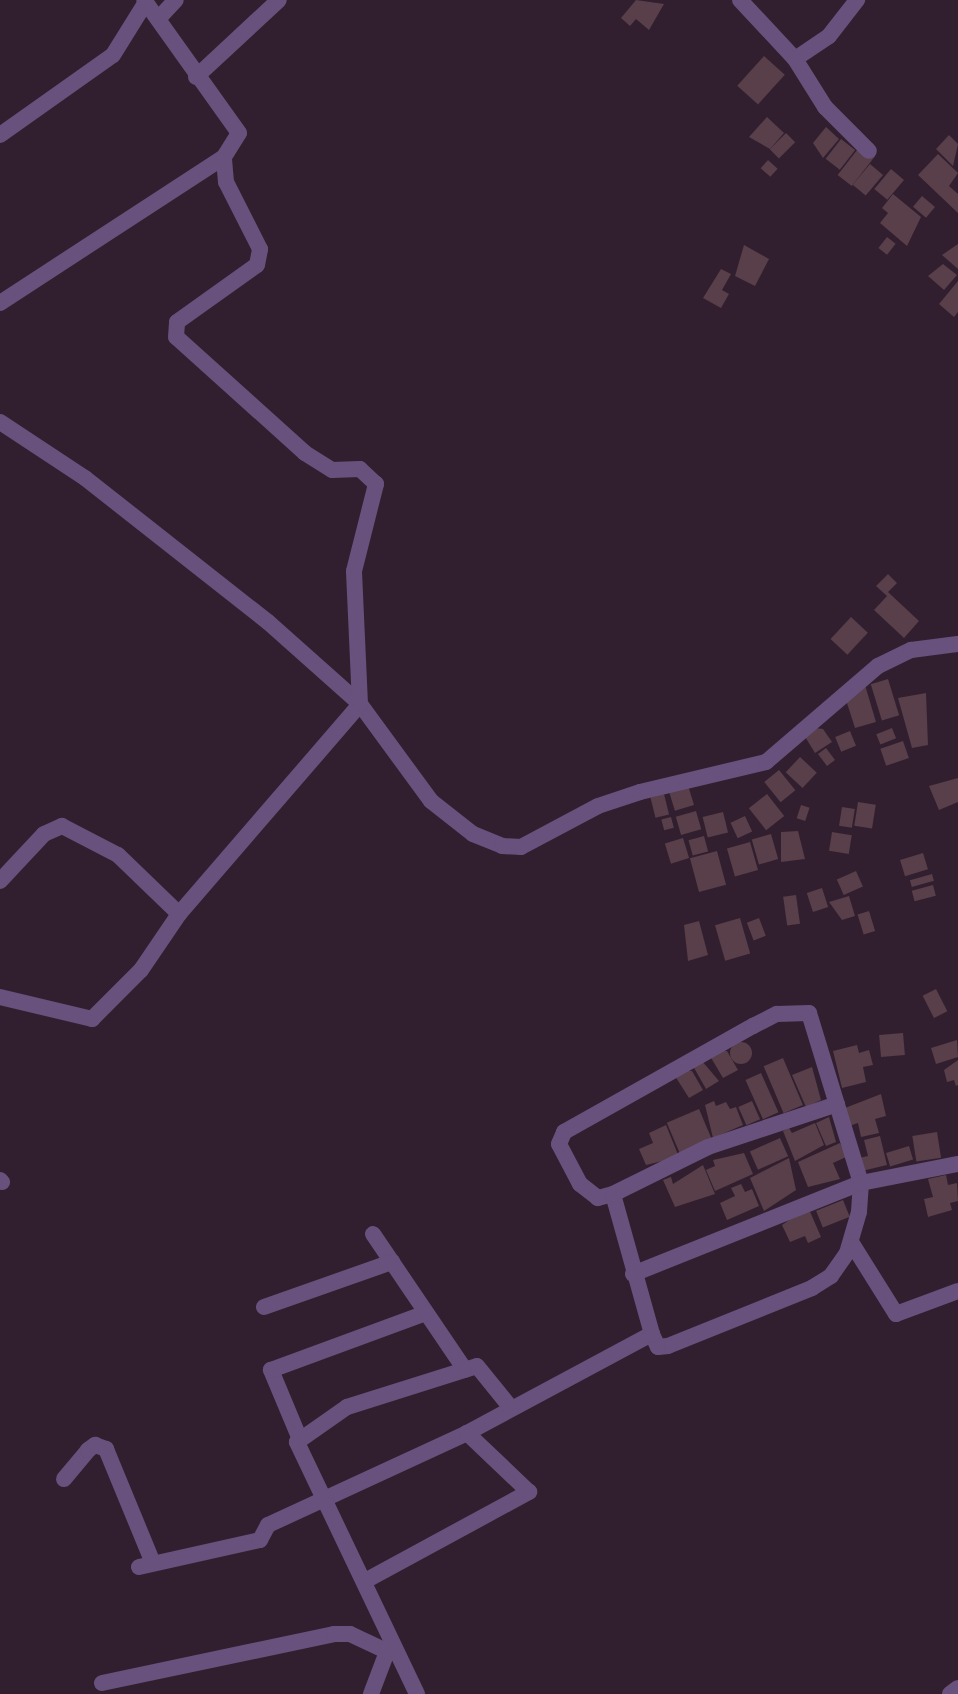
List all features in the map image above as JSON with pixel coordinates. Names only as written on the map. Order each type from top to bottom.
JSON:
[{"type":"street","points":[[158,19],[177,0]]},
{"type":"street","points":[[195,77],[279,0]]},
{"type":"street","points":[[740,0],[795,59],[825,107],[869,151]]},
{"type":"street","points":[[795,59],[829,36],[857,0]]},
{"type":"street","points":[[0,135],[113,55],[145,1],[195,77],[239,133],[224,158],[0,303]]},
{"type":"street","points":[[0,997],[92,1019],[141,970],[179,914],[360,704],[354,571],[376,484],[360,470],[332,470],[305,453],[176,337],[177,321],[257,265],[260,257],[226,182],[224,158]]},
{"type":"street","points":[[0,422],[85,478],[268,621],[360,704],[431,801],[473,834],[511,848],[598,806],[766,762],[878,666],[911,650],[958,643]]},
{"type":"street","points":[[0,881],[44,834],[62,826],[118,855],[179,914]]},
{"type":"street","points":[[613,1194],[633,1274],[652,1334],[658,1347],[668,1346],[812,1288],[831,1276],[851,1242],[861,1183],[812,1016],[800,1010],[778,1014],[564,1132],[559,1144],[580,1184],[598,1198],[613,1194],[708,1147],[837,1104]]},
{"type":"street","points":[[633,1274],[861,1183],[958,1164]]},
{"type":"street","points":[[373,1234],[465,1370]]},
{"type":"street","points":[[851,1242],[896,1314],[958,1291]]},
{"type":"street","points":[[264,1307],[392,1262]]},
{"type":"street","points":[[417,1694],[389,1645],[365,1581],[298,1449],[299,1437],[271,1370],[426,1313]]},
{"type":"street","points":[[64,1479],[95,1445],[106,1449],[146,1565],[260,1540],[268,1525],[467,1433],[652,1334]]},
{"type":"street","points":[[299,1437],[346,1407],[465,1370],[484,1370],[511,1408]]},
{"type":"street","points":[[365,1581],[530,1492],[467,1433]]},
{"type":"street","points":[[102,1684],[334,1634],[351,1634],[389,1645]]},
{"type":"street","points":[[371,1694],[389,1645]]},
{"type":"street","points":[[950,1694],[958,1688]]},
{"type":"building","points":[[636,0],[664,4],[649,30],[636,19],[630,26],[621,18]]},
{"type":"building","points":[[764,56],[785,75],[758,104],[737,86]]},
{"type":"building","points":[[767,117],[784,133],[770,149],[749,137]]},
{"type":"building","points":[[826,127],[839,139],[823,158],[813,143]]},
{"type":"building","points":[[786,133],[795,142],[779,158],[770,149]]},
{"type":"building","points":[[949,135],[958,144],[953,166],[936,149]]},
{"type":"building","points":[[841,139],[855,150],[840,170],[826,159]]},
{"type":"building","points":[[861,145],[875,156],[852,186],[838,175]]},
{"type":"building","points":[[938,154],[958,173],[949,186],[958,194],[958,213],[918,175]]},
{"type":"building","points":[[768,160],[778,169],[770,177],[761,168]]},
{"type":"building","points":[[870,164],[883,175],[866,196],[853,185]]},
{"type":"building","points":[[891,169],[904,180],[887,200],[874,189]]},
{"type":"building","points":[[893,194],[921,217],[907,246],[880,223],[888,213],[882,208]]},
{"type":"building","points":[[922,196],[935,207],[926,218],[913,207]]},
{"type":"building","points":[[887,237],[896,244],[887,255],[878,248]]},
{"type":"building","points":[[958,244],[958,269],[942,255]]},
{"type":"building","points":[[744,245],[769,259],[755,286],[735,276]]},
{"type":"building","points":[[943,264],[957,275],[944,290],[928,276]]},
{"type":"building","points":[[721,269],[731,274],[722,290],[729,294],[721,308],[703,298]]},
{"type":"building","points":[[958,281],[958,312],[954,317],[939,304]]},
{"type":"building","points":[[888,574],[897,583],[888,592],[919,621],[904,638],[874,610],[887,596],[876,586]]},
{"type":"building","points":[[851,617],[868,633],[847,655],[831,639]]},
{"type":"building","points":[[888,679],[899,715],[882,721],[871,684]]},
{"type":"building","points":[[865,685],[876,722],[855,728],[845,697]]},
{"type":"building","points":[[926,693],[928,745],[912,748],[898,698]]},
{"type":"building","points":[[815,728],[823,729],[832,742],[815,753],[804,735]]},
{"type":"building","points":[[892,728],[896,738],[880,745],[876,734]]},
{"type":"building","points":[[850,731],[856,746],[841,752],[835,737]]},
{"type":"building","points":[[903,741],[909,758],[886,766],[880,749]]},
{"type":"building","points":[[826,748],[835,760],[827,766],[818,754]]},
{"type":"building","points":[[800,757],[817,773],[802,788],[786,772]]},
{"type":"building","points":[[779,770],[795,790],[781,802],[764,782]]},
{"type":"building","points":[[958,778],[958,802],[939,810],[929,786]]},
{"type":"building","points":[[687,782],[694,805],[675,811],[668,788]]},
{"type":"building","points":[[664,794],[669,814],[655,818],[650,797]]},
{"type":"building","points":[[767,794],[784,816],[766,830],[749,808]]},
{"type":"building","points":[[858,802],[876,805],[872,829],[854,826]]},
{"type":"building","points":[[801,805],[810,808],[805,821],[797,818]]},
{"type":"building","points":[[842,807],[855,809],[852,828],[839,826]]},
{"type":"building","points":[[696,811],[701,829],[681,835],[676,817]]},
{"type":"building","points":[[723,812],[728,832],[708,837],[703,817]]},
{"type":"building","points":[[745,816],[752,831],[738,838],[730,823]]},
{"type":"building","points":[[671,817],[674,828],[664,830],[661,820]]},
{"type":"building","points":[[798,831],[805,859],[781,862],[781,832]]},
{"type":"building","points":[[832,832],[852,835],[849,854],[829,851]]},
{"type":"building","points":[[771,834],[778,859],[759,865],[752,840]]},
{"type":"building","points":[[704,836],[708,851],[693,856],[689,840]]},
{"type":"building","points":[[683,838],[689,858],[671,864],[665,844]]},
{"type":"building","points":[[750,842],[758,870],[735,876],[727,849]]},
{"type":"building","points":[[717,851],[726,885],[699,892],[690,858]]},
{"type":"building","points":[[923,853],[928,869],[905,876],[900,860]]},
{"type":"building","points":[[856,871],[863,887],[844,895],[837,880]]},
{"type":"building","points":[[932,874],[934,881],[912,887],[910,880]]},
{"type":"building","points":[[933,885],[936,896],[915,901],[912,891]]},
{"type":"building","points":[[822,888],[828,907],[813,912],[807,893]]},
{"type":"building","points":[[796,895],[800,924],[787,926],[783,897]]},
{"type":"building","points":[[849,896],[855,916],[842,920],[829,902]]},
{"type":"building","points":[[869,911],[875,931],[864,935],[858,915]]},
{"type":"building","points":[[740,918],[750,954],[725,961],[715,925]]},
{"type":"building","points":[[759,918],[766,936],[754,940],[747,923]]},
{"type":"building","points":[[699,921],[708,955],[688,961],[684,925]]},
{"type":"building","points":[[936,989],[947,1011],[934,1018],[923,996]]},
{"type":"building","points":[[903,1033],[905,1055],[881,1057],[879,1035]]},
{"type":"building","points":[[957,1040],[958,1057],[936,1064],[931,1048]]},
{"type":"building","points":[[741,1042],[749,1045],[752,1053],[749,1061],[741,1064],[733,1061],[730,1053],[733,1045]]},
{"type":"building","points":[[857,1045],[859,1053],[869,1050],[873,1065],[863,1067],[866,1082],[842,1088],[833,1051]]},
{"type":"building","points":[[719,1051],[727,1051],[738,1070],[723,1078],[710,1056]]},
{"type":"building","points":[[783,1058],[803,1105],[784,1113],[764,1066]]},
{"type":"building","points":[[958,1060],[956,1086],[954,1080],[947,1082],[944,1070]]},
{"type":"building","points":[[702,1061],[719,1081],[706,1089],[693,1066]]},
{"type":"building","points":[[812,1067],[821,1100],[806,1107],[792,1075]]},
{"type":"building","points":[[684,1071],[692,1071],[703,1090],[689,1098],[675,1076]]},
{"type":"building","points":[[761,1073],[778,1112],[763,1119],[745,1080]]},
{"type":"building","points":[[881,1094],[886,1116],[875,1119],[879,1133],[861,1137],[858,1123],[849,1126],[845,1108]]},
{"type":"building","points":[[714,1101],[716,1106],[726,1102],[730,1109],[736,1107],[743,1125],[713,1138],[705,1105]]},
{"type":"building","points":[[752,1101],[760,1119],[746,1125],[738,1107]]},
{"type":"building","points":[[699,1109],[712,1139],[680,1153],[667,1123]]},
{"type":"building","points":[[829,1117],[836,1142],[826,1146],[816,1123]]},
{"type":"building","points":[[815,1123],[824,1145],[795,1161],[783,1131],[789,1128],[792,1133]]},
{"type":"building","points":[[666,1125],[679,1157],[646,1165],[639,1149],[653,1143],[649,1133]]},
{"type":"building","points":[[937,1132],[941,1158],[916,1162],[912,1136]]},
{"type":"building","points":[[880,1136],[887,1165],[862,1171],[859,1158],[868,1156],[864,1140]]},
{"type":"building","points":[[780,1138],[788,1156],[758,1170],[750,1151]]},
{"type":"building","points":[[840,1143],[846,1157],[833,1163],[840,1179],[808,1187],[798,1162]]},
{"type":"building","points":[[909,1146],[913,1159],[890,1166],[886,1153]]},
{"type":"building","points":[[744,1153],[753,1174],[715,1191],[706,1170],[715,1166],[713,1160]]},
{"type":"building","points":[[789,1158],[796,1190],[764,1211],[750,1178]]},
{"type":"building","points":[[703,1165],[715,1194],[675,1207],[663,1180],[671,1177],[673,1184]]},
{"type":"building","points":[[946,1175],[948,1185],[957,1183],[958,1201],[950,1203],[952,1210],[928,1217],[924,1199],[933,1197],[928,1179]]},
{"type":"building","points":[[741,1184],[745,1192],[752,1189],[759,1206],[727,1220],[720,1203],[735,1196],[731,1188]]},
{"type":"building","points":[[843,1200],[850,1217],[823,1228],[816,1211]]},
{"type":"building","points":[[808,1207],[821,1237],[808,1243],[805,1236],[790,1242],[782,1225]]}]
